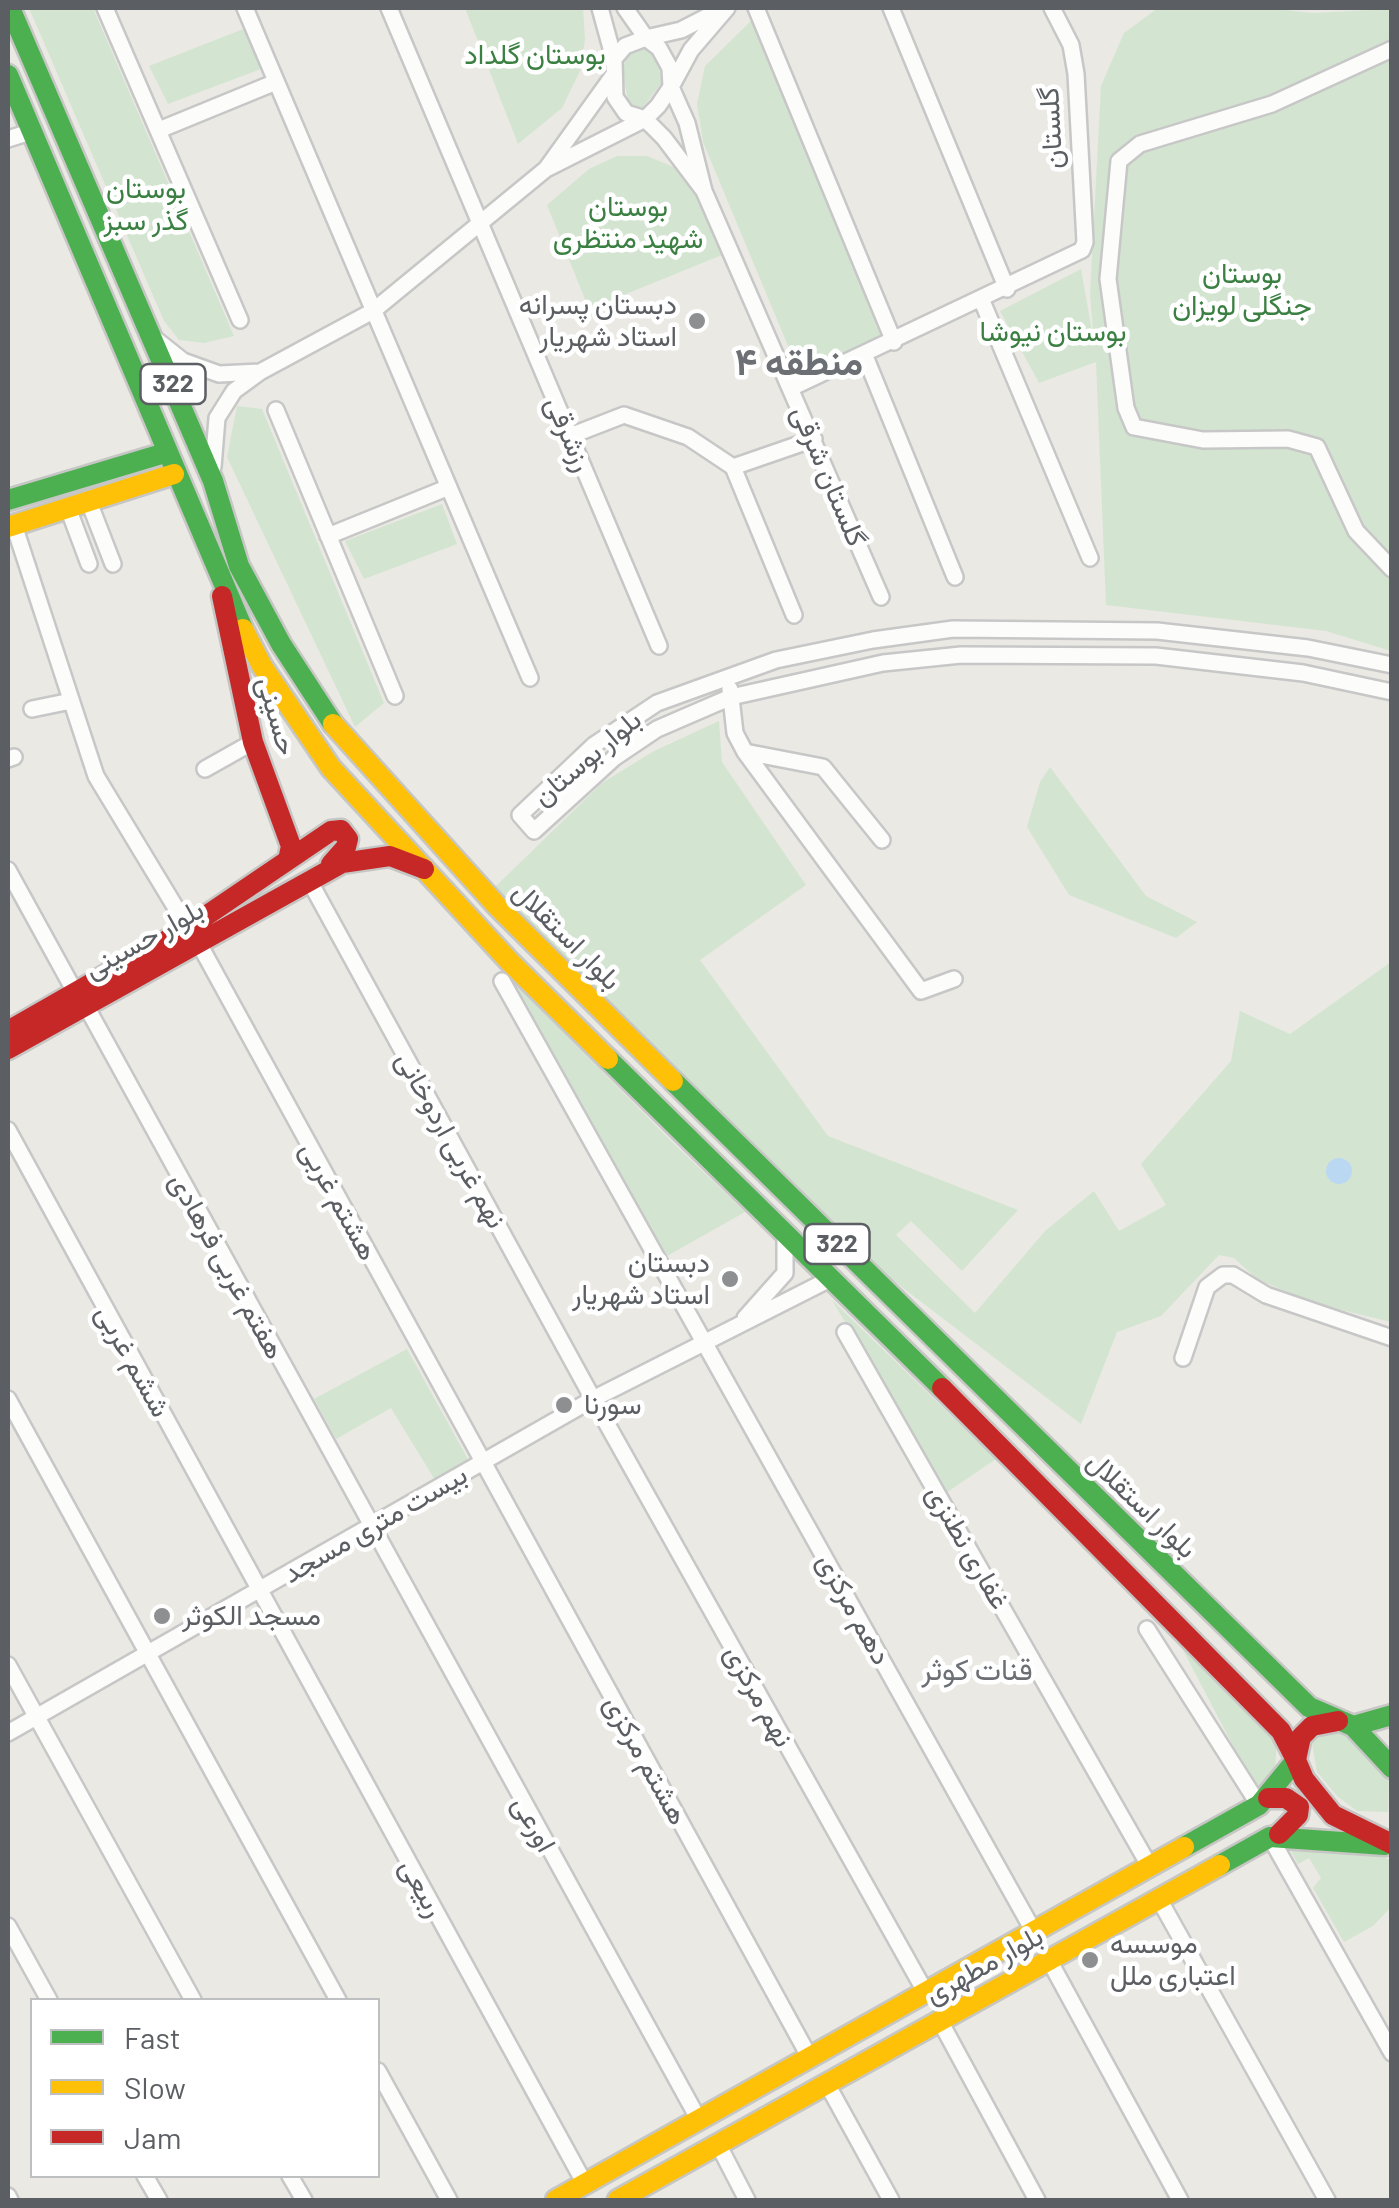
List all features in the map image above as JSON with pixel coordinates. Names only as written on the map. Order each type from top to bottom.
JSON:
[{"type":"main road","name":"بلوار استقلال","points":[[10,8],[154,338],[213,482],[239,566],[282,644],[353,748],[498,906],[1266,1665],[1309,1707],[1346,1724],[1392,1768]]},
{"type":"main road","name":"بلوار استقلال","points":[[8,75],[221,584],[262,666],[331,768],[510,962],[1281,1731],[1310,1791],[1333,1815],[1392,1845]]},
{"type":"main road","points":[[8,500],[166,452]]},
{"type":"main road","points":[[120,466],[140,472],[137,486]]},
{"type":"main road","points":[[11,526],[174,474]]},
{"type":"main road","name":"حسینی","points":[[221,584],[231,654],[253,742],[286,826],[291,846],[288,860]]},
{"type":"main road","points":[[331,768],[353,748]]},
{"type":"main road","name":"بلوار حسینی","points":[[8,1031],[80,998],[192,934],[309,880],[343,854],[345,834],[331,831],[192,934]]},
{"type":"main road","points":[[309,880],[342,863],[369,856],[390,856],[425,869]]},
{"type":"main road","name":"بلوار حسینی","points":[[8,1049],[80,998]]},
{"type":"main road","points":[[1232,1680],[1252,1691],[1262,1688],[1270,1679],[1266,1665]]},
{"type":"main road","points":[[1264,1802],[1296,1760],[1296,1746],[1307,1730],[1392,1715]]},
{"type":"main road","points":[[1264,1802],[1286,1798],[1298,1807],[1298,1816],[1275,1836]]},
{"type":"main road","name":"بلوار مطهری","points":[[556,2200],[1264,1802]]},
{"type":"main road","points":[[1275,1836],[1392,1845]]},
{"type":"main road","name":"بلوار مطهری","points":[[618,2200],[1275,1836]]},
{"type":"street","points":[[105,8],[240,320]]},
{"type":"street","points":[[245,8],[530,678]]},
{"type":"street","name":"رزشرقی","points":[[389,8],[659,646]]},
{"type":"street","points":[[600,8],[615,98],[626,113],[645,118],[704,191]]},
{"type":"street","points":[[626,8],[670,68],[672,87],[687,123],[704,191]]},
{"type":"street","points":[[546,169],[625,46],[680,30],[726,8]]},
{"type":"street","points":[[213,482],[217,418],[234,391],[260,372],[373,311],[546,169],[645,118],[672,87],[691,50],[726,8]]},
{"type":"street","points":[[756,8],[894,342]]},
{"type":"street","points":[[791,388],[1007,289],[891,8]]},
{"type":"street","name":"گلستان","points":[[1007,289],[1082,250],[1086,242],[1076,74],[1071,45],[1052,8]]},
{"type":"street","points":[[1392,49],[1272,104],[1140,144],[1120,161],[1108,279],[1126,408],[1134,427],[1203,440],[1288,439],[1316,447],[1356,531],[1392,569]]},
{"type":"street","points":[[160,130],[276,82]]},
{"type":"street","points":[[8,139],[33,131]]},
{"type":"street","name":"گلستان شرقی","points":[[704,191],[881,597]]},
{"type":"street","points":[[982,300],[1090,558]]},
{"type":"street","points":[[154,338],[183,361],[220,374],[260,372]]},
{"type":"street","points":[[865,356],[955,577]]},
{"type":"street","points":[[276,410],[394,696]]},
{"type":"street","points":[[570,436],[624,415],[688,437],[733,467],[794,614]]},
{"type":"street","points":[[733,467],[814,439]]},
{"type":"street","points":[[328,536],[449,487]]},
{"type":"street","points":[[89,502],[113,564]]},
{"type":"street","points":[[68,508],[89,564]]},
{"type":"street","name":"هشتم غربی","points":[[11,526],[96,776],[192,934],[482,1462]]},
{"type":"street","points":[[953,628],[960,655]]},
{"type":"street","name":"بلوار بوستان","points":[[1392,666],[1308,648],[1157,631],[953,628],[842,646],[727,675],[629,718],[520,815],[534,831],[614,758],[641,740],[732,698],[884,663],[960,655],[1156,656],[1308,674],[1392,692]]},
{"type":"street","points":[[1287,671],[1308,648]]},
{"type":"street","points":[[1308,648],[1308,674]]},
{"type":"street","points":[[727,675],[736,733],[745,752],[921,991],[954,979]]},
{"type":"street","points":[[32,708],[72,700]]},
{"type":"street","points":[[629,718],[641,740]]},
{"type":"street","points":[[205,769],[253,742]]},
{"type":"street","points":[[745,752],[823,767],[882,840]]},
{"type":"street","name":"هفتم غربی فرهادی","points":[[8,870],[370,1528]]},
{"type":"street","name":"نهم غربی اردوخانی","points":[[309,880],[592,1399]]},
{"type":"street","name":"دهم مرکزی","points":[[502,980],[1034,1932]]},
{"type":"street","name":"ششم غربی","points":[[8,1130],[258,1592]]},
{"type":"street","name":"بیست متری مسجد","points":[[744,1318],[784,1273],[784,1235]]},
{"type":"street","points":[[1183,1358],[1207,1286],[1223,1275],[1233,1275],[1266,1295],[1392,1338]]},
{"type":"street","name":"بیست متری مسجد","points":[[8,1733],[592,1399],[744,1318],[830,1278]]},
{"type":"street","name":"غفاری نطنزی","points":[[844,1332],[1150,1866]]},
{"type":"street","name":"نهم مرکزی","points":[[592,1399],[926,1992]]},
{"type":"street","points":[[8,1400],[337,1998]]},
{"type":"street","name":"هشتم مرکزی","points":[[482,1462],[810,2058]]},
{"type":"street","name":"اورعی","points":[[370,1528],[699,2120]]},
{"type":"street","name":"ربیعی","points":[[258,1592],[585,2184]]},
{"type":"street","points":[[1148,1629],[1264,1802]]},
{"type":"street","points":[[8,1665],[192,1998]]},
{"type":"street","points":[[1275,1836],[1392,2053]]},
{"type":"street","points":[[1159,1899],[1327,2200]]},
{"type":"street","points":[[8,1926],[48,1998]]},
{"type":"street","points":[[1049,1960],[1180,2200]]},
{"type":"street","points":[[940,2021],[1037,2200]]},
{"type":"street","points":[[380,2076],[448,2200]]},
{"type":"street","points":[[827,2084],[891,2200]]},
{"type":"street","points":[[718,2144],[747,2200]]},
{"type":"street","points":[[146,2178],[159,2200]]},
{"type":"street","points":[[291,2178],[304,2200]]},
{"type":"green space","name":"بوستان گذر سبز","points":[[29,8],[93,8],[234,336],[204,343],[179,340],[164,321]]},
{"type":"green space","name":"بوستان گلداد","points":[[465,8],[583,8],[585,40],[580,71],[562,108],[518,144]]},
{"type":"green space","name":"بوستان جنگلی لویزان","points":[[1158,8],[1267,8],[1312,13],[1391,9],[1391,651],[1326,631],[1106,605],[1096,362],[1039,383],[1000,311],[1081,269],[1094,342],[1090,295],[1101,86],[1124,33]]},
{"type":"green space","points":[[753,19],[883,342],[801,377],[703,142],[697,104],[705,66]]},
{"type":"green space","points":[[246,28],[261,69],[168,104],[149,66]]},
{"type":"green space","points":[[640,47],[650,51],[662,82],[641,110],[629,106],[622,69],[629,54]]},
{"type":"green space","name":"بوستان شهید منتظری","points":[[617,156],[647,156],[676,168],[697,190],[722,255],[589,309],[547,205],[589,169]]},
{"type":"green space","points":[[237,406],[262,409],[384,703],[355,727],[227,457]]},
{"type":"green space","points":[[442,504],[457,544],[364,579],[345,541]]},
{"type":"green space","points":[[719,721],[722,762],[806,885],[700,960],[828,1136],[1018,1210],[962,1271],[911,1221],[896,1235],[975,1313],[1045,1231],[1094,1191],[1119,1231],[1166,1205],[1141,1164],[1231,1061],[1240,1011],[1290,1034],[1391,962],[1391,1322],[1321,1305],[1258,1280],[1234,1258],[1219,1255],[1161,1316],[1117,1332],[1081,1424],[873,1265],[494,888],[602,783],[654,751]]},
{"type":"green space","points":[[1050,767],[1146,896],[1197,922],[1176,938],[1069,895],[1027,827],[1040,782]]},
{"type":"green space","points":[[509,978],[672,1142],[745,1212],[667,1256]]},
{"type":"green space","points":[[832,1300],[996,1459],[946,1493]]},
{"type":"green space","points":[[407,1349],[469,1461],[435,1480],[391,1408],[336,1439],[314,1399]]},
{"type":"green space","points":[[1171,1627],[1277,1733],[1275,1775],[1261,1789],[1254,1786]]},
{"type":"green space","points":[[1332,1731],[1353,1739],[1389,1776],[1388,1812],[1357,1811],[1337,1796],[1317,1772],[1312,1743],[1317,1736]]},
{"type":"green space","points":[[1289,1847],[1372,1853],[1391,1860],[1391,1907],[1373,1926],[1344,1942],[1313,1888],[1321,1878],[1309,1858],[1298,1864]]},
{"type":"water","points":[[1339,1158],[1348,1162],[1352,1171],[1348,1180],[1339,1184],[1330,1180],[1326,1171],[1330,1162]]},
{"type":"traffic: fast","points":[[10,8],[213,481],[239,566],[281,644],[333,724]]},
{"type":"traffic: fast","points":[[8,75],[243,629]]},
{"type":"traffic: fast","points":[[8,500],[165,453]]},
{"type":"traffic: fast","points":[[608,1059],[942,1388]]},
{"type":"traffic: fast","points":[[673,1081],[1309,1707],[1353,1726],[1392,1768]]},
{"type":"traffic: fast","points":[[1353,1726],[1392,1715]]},
{"type":"traffic: fast","points":[[1184,1847],[1259,1805],[1296,1760]]},
{"type":"traffic: fast","points":[[1220,1865],[1270,1837],[1385,1845]]},
{"type":"traffic: slow","points":[[8,527],[174,474]]},
{"type":"traffic: slow","points":[[243,629],[262,666],[331,768],[510,962],[608,1059]]},
{"type":"traffic: slow","points":[[333,724],[497,906],[673,1081]]},
{"type":"traffic: slow","points":[[556,2200],[1184,1847]]},
{"type":"traffic: slow","points":[[618,2200],[1220,1865]]},
{"type":"traffic: jam","points":[[222,596],[253,742],[291,846],[288,860]]},
{"type":"traffic: jam","points":[[8,1031],[188,928],[331,831],[341,830],[348,839],[346,847],[331,864]]},
{"type":"traffic: jam","points":[[8,1049],[342,863],[390,856],[424,869]]},
{"type":"traffic: jam","points":[[942,1388],[1281,1731],[1296,1760]]},
{"type":"traffic: jam","points":[[1338,1721],[1312,1726],[1301,1737],[1296,1760],[1304,1779],[1333,1815],[1392,1844]]},
{"type":"traffic: jam","points":[[1268,1798],[1286,1798],[1299,1807],[1298,1815],[1279,1834]]},
{"type":"place","name":"دبستان پسرانه استاد شهريار","points":[[697,321]]},
{"type":"place","name":"دبستان استاد شهریار","points":[[730,1279]]},
{"type":"place","name":"سورنا","points":[[564,1405]]},
{"type":"place","name":"مسجد الکوثر","points":[[162,1616]]},
{"type":"place","name":"موسسه اعتباری ملل","points":[[1090,1960]]},
{"type":"district","name":"منطقه ۴","points":[[799,362]]},
{"type":"district","name":"قنات کوثر","points":[[977,1670]]},
{"type":"park label","name":"بوستان نیوشا","points":[[1053,332]]}]
